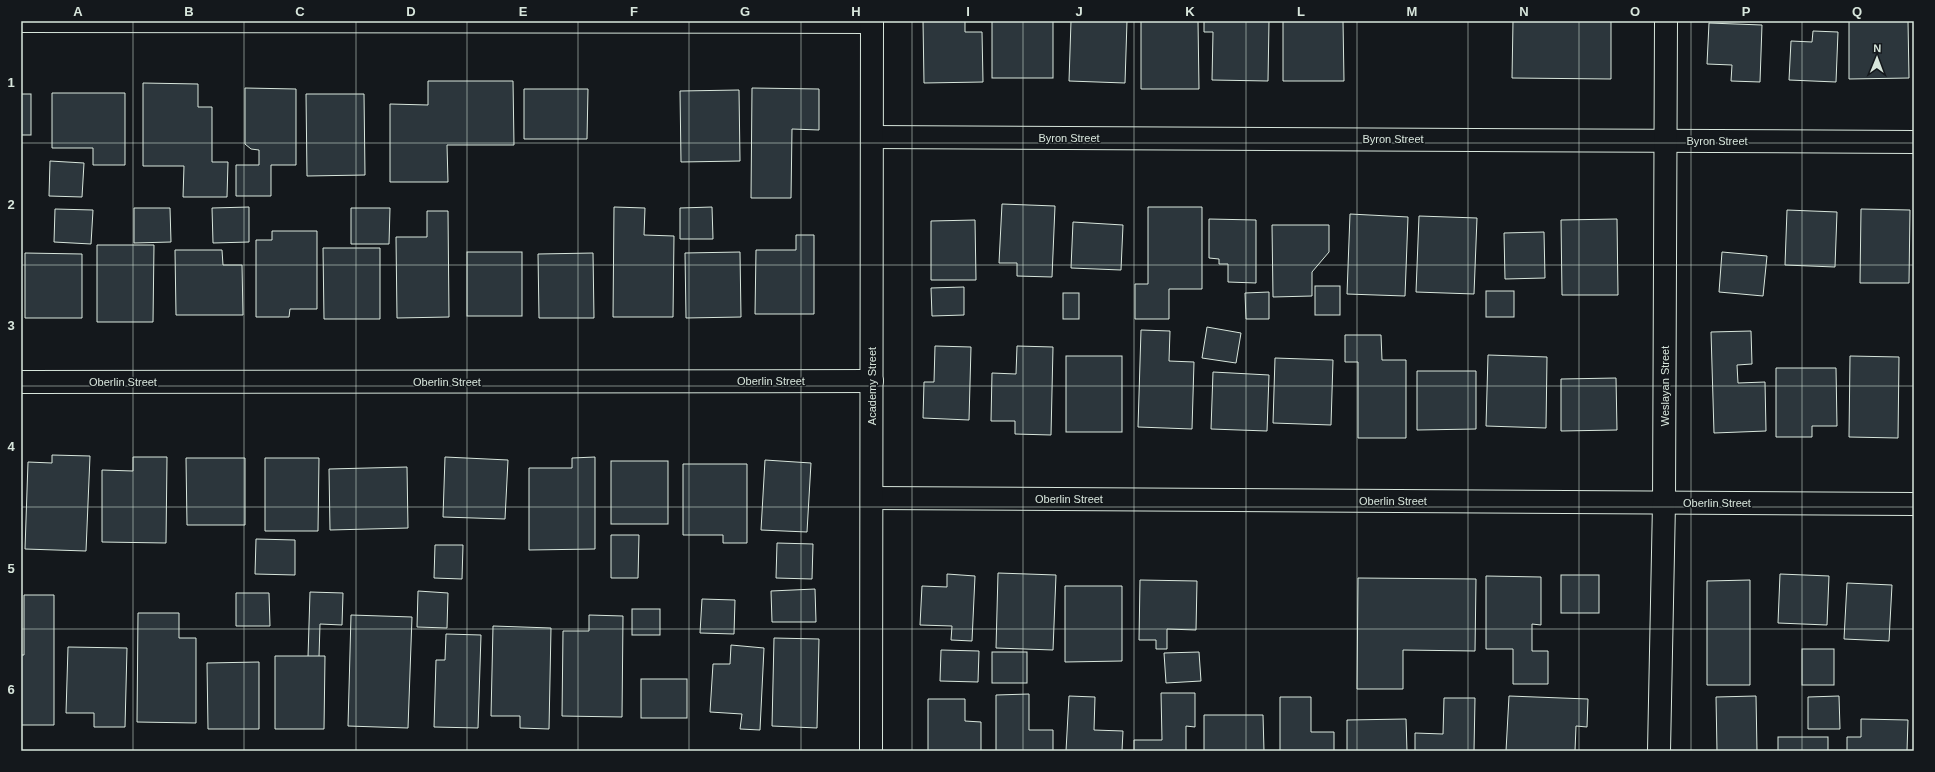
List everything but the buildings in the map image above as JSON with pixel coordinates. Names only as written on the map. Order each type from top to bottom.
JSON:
[{"type":"street","points":[[21,21],[872,22]]},
{"type":"street","name":"Weslayan Street","points":[[1659,751],[1664,503],[1666,21]]},
{"type":"street","name":"Academy Street","points":[[871,751],[872,22]]},
{"type":"street","name":"Byron Street","points":[[872,137],[1914,142]]},
{"type":"street","name":"Oberlin Street","points":[[21,382],[872,381]]},
{"type":"street","name":"Oberlin Street","points":[[872,498],[1914,504]]}]
